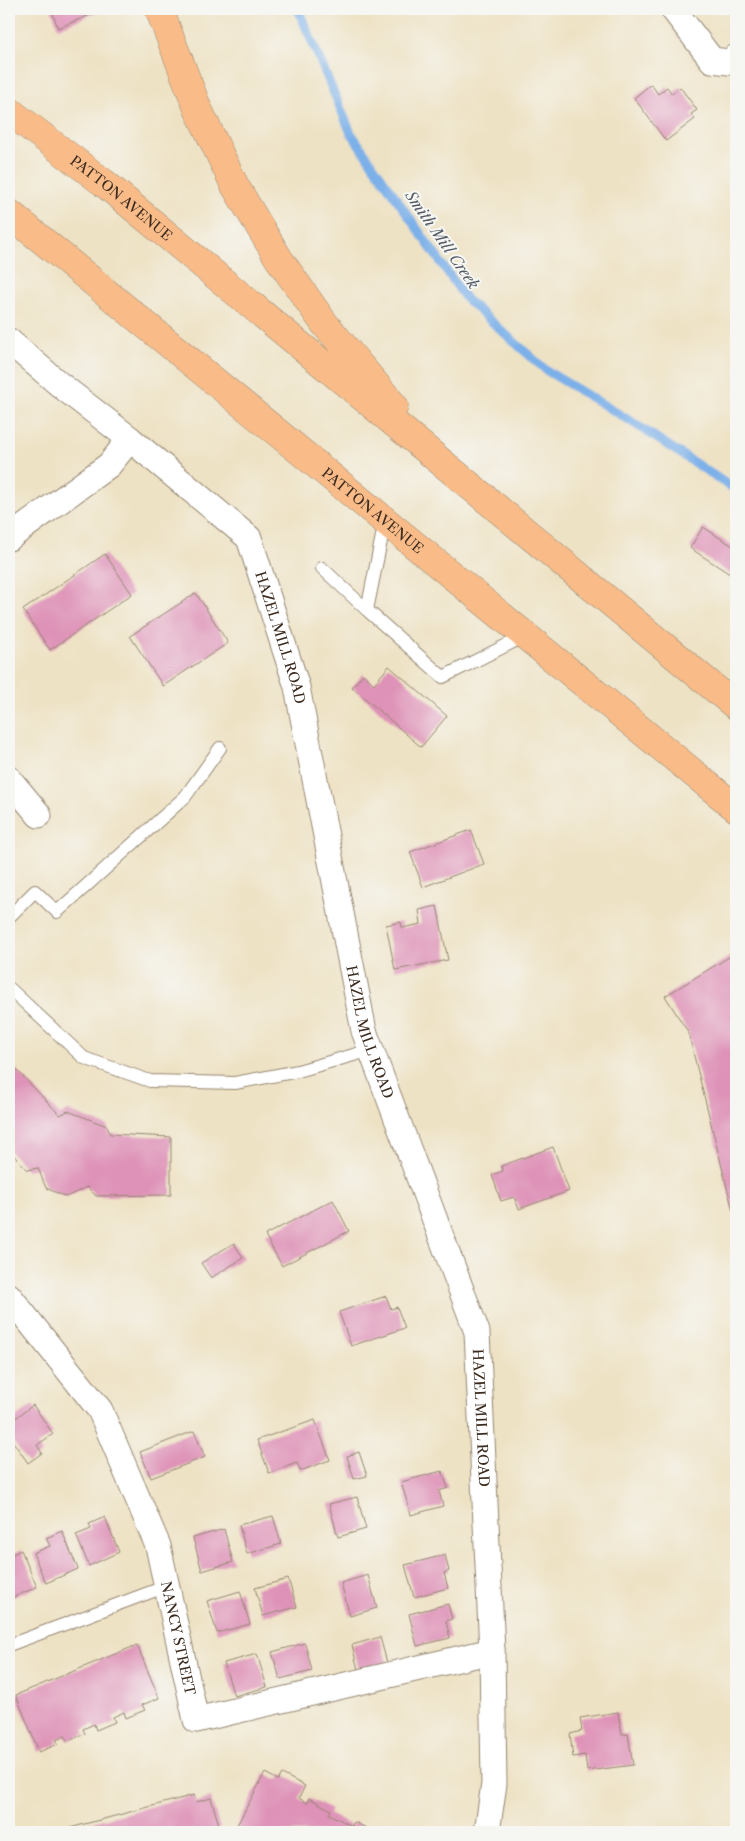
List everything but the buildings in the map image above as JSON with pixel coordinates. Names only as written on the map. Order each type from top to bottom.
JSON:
[{"type":"main road","name":"PATTON AVENUE","points":[[159,9],[198,109],[235,186],[274,251],[324,323],[440,460]]},
{"type":"main road","name":"PATTON AVENUE","points":[[9,111],[104,183],[736,706]]},
{"type":"main road","name":"PATTON AVENUE","points":[[12,221],[736,808]]},
{"type":"street","points":[[673,9],[712,60],[733,59]]},
{"type":"street","name":"HAZEL MILL ROAD","points":[[9,341],[59,384],[130,438],[249,538],[297,687],[364,1031],[477,1332],[492,1652],[494,1784],[487,1832]]},
{"type":"street","points":[[9,538],[109,465],[130,438]]},
{"type":"street","points":[[9,779],[39,815]]},
{"type":"street","name":"NANCY STREET","points":[[10,1300],[100,1410],[158,1546],[196,1720],[492,1652]]},
{"type":"lane","points":[[367,610],[384,521]]},
{"type":"lane","points":[[322,568],[443,677],[525,636]]},
{"type":"lane","points":[[9,917],[35,891],[57,912],[185,797],[220,748]]},
{"type":"lane","points":[[9,988],[84,1058],[150,1081],[235,1083],[298,1072],[371,1050]]},
{"type":"lane","points":[[9,1644],[167,1586]]},
{"type":"waterway","name":"Smith Mill Creek","points":[[298,9],[351,133],[466,299],[547,371],[629,420],[736,490]]}]
